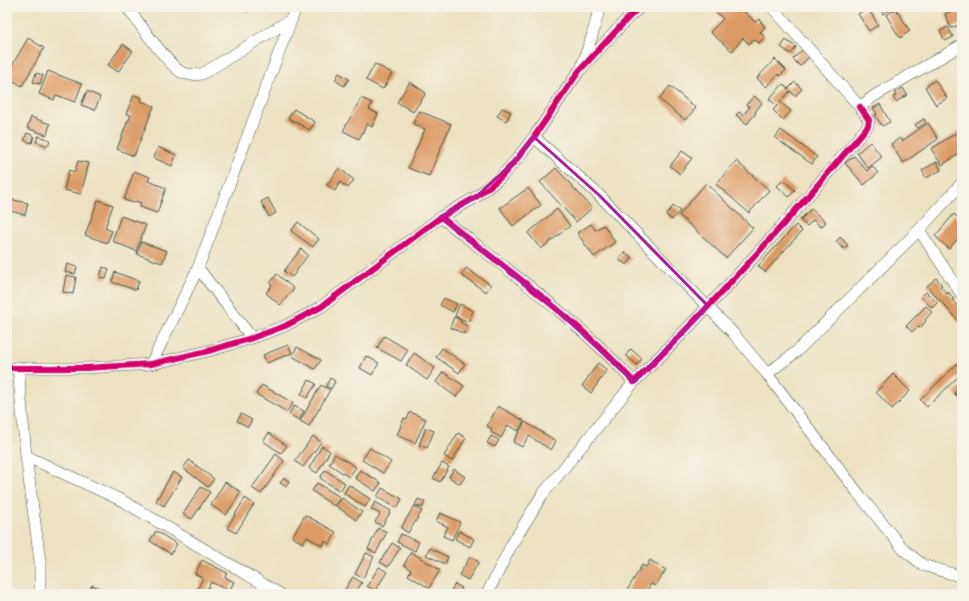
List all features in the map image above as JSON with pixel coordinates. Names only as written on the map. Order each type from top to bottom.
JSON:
[{"type":"street","points":[[127,7],[172,65],[182,73],[193,75],[202,74],[292,19]]},
{"type":"street","points":[[151,364],[198,268],[296,7]]},
{"type":"street","points":[[580,71],[600,7]]},
{"type":"street","points":[[40,594],[40,561],[26,456],[12,368],[86,368],[151,364],[208,351],[252,338],[285,326],[321,307],[441,216],[476,197],[500,178],[534,137],[580,71],[640,7]]},
{"type":"street","points":[[487,594],[512,544],[542,495],[634,382],[671,346],[708,306],[800,205],[868,126],[869,120],[860,107],[772,7]]},
{"type":"street","points":[[860,107],[874,96],[962,45]]},
{"type":"street","points":[[534,137],[600,196],[733,333],[767,374],[861,497],[904,550],[923,565],[962,577]]},
{"type":"street","points":[[767,374],[797,351],[919,230],[962,183]]},
{"type":"street","points":[[441,216],[554,307],[618,364],[634,382]]},
{"type":"street","points":[[919,230],[962,295]]},
{"type":"street","points":[[198,268],[252,338]]},
{"type":"street","points":[[26,456],[121,500],[280,594]]},
{"type":"highlighted area","points":[[534,137],[600,196],[708,306],[634,382],[554,307],[441,217],[476,197],[516,160]]},
{"type":"building","points":[[147,7],[156,7],[151,11]]},
{"type":"building","points":[[242,7],[251,7],[247,12]]},
{"type":"building","points":[[713,7],[747,7],[744,11],[755,22],[759,19],[765,27],[760,32],[765,37],[759,43],[754,39],[749,44],[743,38],[732,51],[710,32],[723,19]]},
{"type":"building","points":[[879,7],[894,7],[883,14]]},
{"type":"building","points":[[962,7],[962,24],[951,28],[945,14]]},
{"type":"building","points":[[868,8],[878,25],[869,31],[858,14]]},
{"type":"building","points":[[896,9],[910,31],[900,38],[886,15]]},
{"type":"building","points":[[948,27],[953,37],[945,41],[940,31]]},
{"type":"building","points":[[28,38],[44,48],[22,86],[7,77],[7,74]]},
{"type":"building","points":[[786,40],[796,47],[791,54],[781,47]]},
{"type":"building","points":[[123,44],[133,51],[118,72],[108,65]]},
{"type":"building","points":[[804,48],[811,55],[800,66],[793,59]]},
{"type":"building","points":[[775,59],[786,70],[780,76],[778,74],[766,87],[757,78]]},
{"type":"building","points":[[375,64],[392,73],[383,89],[366,80]]},
{"type":"building","points":[[48,71],[82,84],[75,102],[56,95],[54,100],[39,94]]},
{"type":"building","points":[[36,73],[43,75],[40,84],[33,82]]},
{"type":"building","points":[[339,73],[349,79],[344,86],[335,80]]},
{"type":"building","points":[[935,80],[947,98],[936,105],[925,87]]},
{"type":"building","points":[[410,82],[426,93],[413,112],[397,102]]},
{"type":"building","points":[[795,82],[802,89],[795,96],[790,91],[780,102],[791,111],[783,120],[773,110],[777,106],[769,99],[783,84],[788,89]]},
{"type":"building","points":[[670,86],[696,108],[685,120],[659,99]]},
{"type":"building","points":[[903,88],[907,95],[896,102],[893,97],[896,96],[894,93]]},
{"type":"building","points":[[87,91],[100,97],[95,110],[81,105]]},
{"type":"building","points":[[134,95],[142,98],[141,101],[154,106],[134,156],[117,149],[131,115],[126,114]]},
{"type":"building","points":[[754,96],[762,103],[747,124],[736,115],[739,112],[743,115],[750,107],[746,105]]},
{"type":"building","points":[[361,98],[372,103],[369,109],[378,114],[372,127],[367,124],[359,139],[343,131]]},
{"type":"building","points":[[880,104],[890,122],[882,126],[875,115],[877,114],[873,108]]},
{"type":"building","points":[[502,108],[511,112],[506,121],[497,116]]},
{"type":"building","points":[[294,109],[315,122],[310,130],[288,118]]},
{"type":"building","points":[[419,111],[451,124],[429,176],[408,168],[425,129],[413,124]]},
{"type":"building","points":[[31,117],[50,124],[47,135],[27,128]]},
{"type":"building","points":[[924,119],[926,122],[918,128],[915,125]]},
{"type":"building","points":[[928,123],[938,139],[903,163],[891,144],[900,138],[902,141]]},
{"type":"building","points":[[962,129],[962,152],[942,165],[931,149]]},
{"type":"building","points":[[781,130],[817,157],[812,164],[775,138]]},
{"type":"building","points":[[27,133],[34,136],[32,143],[24,140]]},
{"type":"building","points":[[38,136],[50,140],[48,146],[36,142]]},
{"type":"building","points":[[870,142],[882,157],[868,168],[857,153]]},
{"type":"building","points":[[158,147],[176,155],[172,166],[154,158]]},
{"type":"building","points":[[682,151],[692,158],[680,174],[670,166]]},
{"type":"building","points":[[854,156],[867,171],[872,166],[878,173],[864,185],[845,163]]},
{"type":"building","points":[[78,161],[89,163],[81,194],[64,190],[69,170],[75,172]]},
{"type":"building","points":[[736,161],[769,190],[749,213],[716,184]]},
{"type":"building","points":[[937,162],[941,170],[926,178],[922,170]]},
{"type":"building","points":[[339,168],[354,180],[348,188],[340,182],[335,191],[327,185]]},
{"type":"building","points":[[556,168],[592,208],[576,222],[540,182]]},
{"type":"building","points":[[134,171],[150,177],[148,181],[166,188],[157,213],[140,207],[141,203],[135,201],[134,203],[124,200]]},
{"type":"building","points":[[783,180],[795,190],[789,197],[777,186]]},
{"type":"building","points":[[706,183],[753,228],[726,258],[679,215]]},
{"type":"building","points":[[528,188],[541,205],[513,226],[500,208]]},
{"type":"building","points":[[268,198],[276,213],[269,217],[261,202]]},
{"type":"building","points":[[9,199],[28,203],[25,215],[7,210]]},
{"type":"building","points":[[98,200],[113,205],[105,228],[112,231],[107,243],[85,235]]},
{"type":"building","points":[[673,206],[680,211],[672,220],[666,215]]},
{"type":"building","points":[[557,209],[570,226],[541,249],[528,233]]},
{"type":"building","points":[[811,209],[826,222],[821,227],[813,220],[807,226],[800,220]]},
{"type":"building","points":[[954,214],[962,222],[962,234],[949,249],[935,236]]},
{"type":"building","points":[[121,216],[146,225],[136,251],[112,241]]},
{"type":"building","points":[[298,222],[319,239],[313,247],[291,231]]},
{"type":"building","points":[[591,224],[595,230],[604,225],[615,242],[594,257],[577,233]]},
{"type":"building","points":[[796,225],[802,231],[765,272],[758,266]]},
{"type":"building","points":[[840,237],[848,245],[844,249],[836,242]]},
{"type":"building","points":[[141,242],[167,251],[162,263],[137,254]]},
{"type":"building","points":[[301,249],[308,255],[292,277],[284,271]]},
{"type":"building","points":[[624,252],[632,258],[627,265],[619,260]]},
{"type":"building","points":[[67,264],[77,267],[75,274],[65,272]]},
{"type":"building","points":[[103,267],[109,269],[106,279],[100,277]]},
{"type":"building","points":[[466,268],[491,285],[486,292],[461,275]]},
{"type":"building","points":[[115,272],[139,281],[136,290],[112,282]]},
{"type":"building","points":[[277,274],[294,289],[280,305],[266,293],[272,285],[270,283]]},
{"type":"building","points":[[66,275],[76,277],[73,294],[63,292]]},
{"type":"building","points":[[936,278],[942,285],[940,286],[947,294],[948,292],[954,299],[952,300],[962,311],[962,325],[927,286]]},
{"type":"building","points":[[926,292],[937,303],[932,308],[921,297]]},
{"type":"building","points":[[444,298],[457,304],[453,312],[440,305]]},
{"type":"building","points":[[460,304],[473,311],[468,322],[455,316]]},
{"type":"building","points":[[926,306],[932,312],[920,328],[918,326],[912,332],[906,326]]},
{"type":"building","points":[[454,317],[461,320],[460,322],[467,326],[464,334],[450,327]]},
{"type":"building","points":[[384,336],[408,350],[401,361],[377,348]]},
{"type":"building","points":[[288,345],[292,353],[267,363],[263,355]]},
{"type":"building","points":[[297,347],[321,360],[315,369],[292,356]]},
{"type":"building","points":[[442,348],[465,364],[459,373],[436,357]]},
{"type":"building","points":[[631,349],[642,359],[637,365],[626,355]]},
{"type":"building","points":[[414,353],[435,368],[427,380],[406,365]]},
{"type":"building","points":[[366,356],[379,363],[372,375],[360,368]]},
{"type":"building","points":[[598,363],[607,370],[591,393],[582,386]]},
{"type":"building","points":[[957,364],[962,370],[962,373],[927,407],[920,400]]},
{"type":"building","points":[[443,372],[464,386],[456,397],[436,382]]},
{"type":"building","points":[[893,374],[910,391],[892,409],[876,392]]},
{"type":"building","points":[[330,378],[335,381],[331,389],[326,386]]},
{"type":"building","points":[[309,380],[316,384],[307,398],[301,394]]},
{"type":"building","points":[[262,385],[293,403],[287,412],[256,394]]},
{"type":"building","points":[[321,385],[330,390],[309,426],[300,421]]},
{"type":"building","points":[[962,386],[962,401],[954,393]]},
{"type":"building","points":[[294,406],[304,411],[299,420],[289,414]]},
{"type":"building","points":[[498,406],[524,421],[518,431],[508,425],[501,438],[491,432],[492,429],[487,426]]},
{"type":"building","points":[[410,412],[426,419],[415,443],[397,435],[404,418],[407,419]]},
{"type":"building","points":[[241,414],[252,420],[248,427],[237,421]]},
{"type":"building","points":[[525,422],[556,441],[551,450],[529,436],[522,447],[513,442]]},
{"type":"building","points":[[426,428],[434,431],[427,448],[419,445]]},
{"type":"building","points":[[269,433],[287,446],[281,453],[263,441]]},
{"type":"building","points":[[458,433],[466,438],[452,461],[444,456]]},
{"type":"building","points":[[313,436],[321,442],[303,467],[295,461]]},
{"type":"building","points":[[491,436],[499,440],[495,447],[487,443]]},
{"type":"building","points":[[322,446],[330,451],[317,473],[309,468]]},
{"type":"building","points":[[370,448],[391,462],[383,473],[362,460]]},
{"type":"building","points":[[276,454],[284,461],[261,494],[252,488]]},
{"type":"building","points":[[335,454],[356,467],[349,477],[329,464]]},
{"type":"building","points":[[189,460],[214,479],[208,487],[183,468]]},
{"type":"building","points":[[442,463],[449,467],[440,482],[433,478]]},
{"type":"building","points":[[454,469],[465,477],[460,484],[449,477]]},
{"type":"building","points":[[325,470],[345,483],[340,491],[320,478]]},
{"type":"building","points":[[360,470],[381,483],[375,491],[355,478]]},
{"type":"building","points":[[173,472],[182,477],[164,506],[156,501]]},
{"type":"building","points":[[284,478],[289,481],[286,487],[280,483]]},
{"type":"building","points":[[225,482],[241,492],[226,515],[211,505]]},
{"type":"building","points":[[317,483],[340,497],[334,506],[312,491]]},
{"type":"building","points":[[349,485],[370,499],[365,507],[344,493]]},
{"type":"building","points":[[201,487],[210,492],[192,519],[183,514]]},
{"type":"building","points":[[382,488],[402,499],[397,508],[377,497]]},
{"type":"building","points":[[245,498],[254,504],[236,533],[227,528]]},
{"type":"building","points":[[342,498],[362,512],[356,520],[336,506]]},
{"type":"building","points":[[418,499],[425,502],[422,508],[415,505]]},
{"type":"building","points":[[375,502],[391,511],[382,526],[375,522],[380,514],[371,509]]},
{"type":"building","points":[[414,506],[422,511],[408,533],[401,528]]},
{"type":"building","points":[[440,513],[460,522],[452,540],[443,536],[448,527],[436,521]]},
{"type":"building","points":[[305,515],[336,532],[330,544],[325,541],[323,546],[307,537],[303,543],[292,537]]},
{"type":"building","points":[[378,528],[387,532],[376,553],[368,549]]},
{"type":"building","points":[[156,531],[177,544],[171,554],[150,541]]},
{"type":"building","points":[[459,531],[474,539],[470,547],[455,539]]},
{"type":"building","points":[[401,534],[419,542],[415,551],[397,542]]},
{"type":"building","points":[[392,543],[400,548],[388,567],[380,562]]},
{"type":"building","points":[[430,548],[448,557],[445,564],[426,555]]},
{"type":"building","points":[[411,552],[440,570],[429,588],[408,575],[411,570],[404,565]]},
{"type":"building","points":[[366,553],[374,557],[363,578],[355,574]]},
{"type":"building","points":[[470,557],[479,562],[468,580],[459,575]]},
{"type":"building","points":[[202,560],[227,573],[225,577],[234,582],[229,591],[211,582],[205,594],[195,594],[203,578],[195,574]]},
{"type":"building","points":[[650,560],[666,570],[655,586],[651,584],[645,594],[625,594],[642,565],[646,567]]},
{"type":"building","points":[[379,567],[387,572],[375,591],[367,586]]},
{"type":"building","points":[[353,577],[362,583],[354,594],[342,594]]},
{"type":"building","points":[[455,584],[462,588],[458,594],[449,594]]},
{"type":"building","points":[[92,585],[102,589],[100,594],[89,592]]},
{"type":"building","points":[[210,589],[218,594],[207,594]]},
{"type":"cycle path","points":[[7,368],[86,368],[151,364],[208,351],[252,338],[285,326],[321,307],[441,217],[476,197],[500,178],[534,137],[579,71],[640,7]]},
{"type":"cycle path","points":[[441,217],[565,316],[589,337],[634,382],[754,257],[868,126],[869,120],[860,107]]}]
